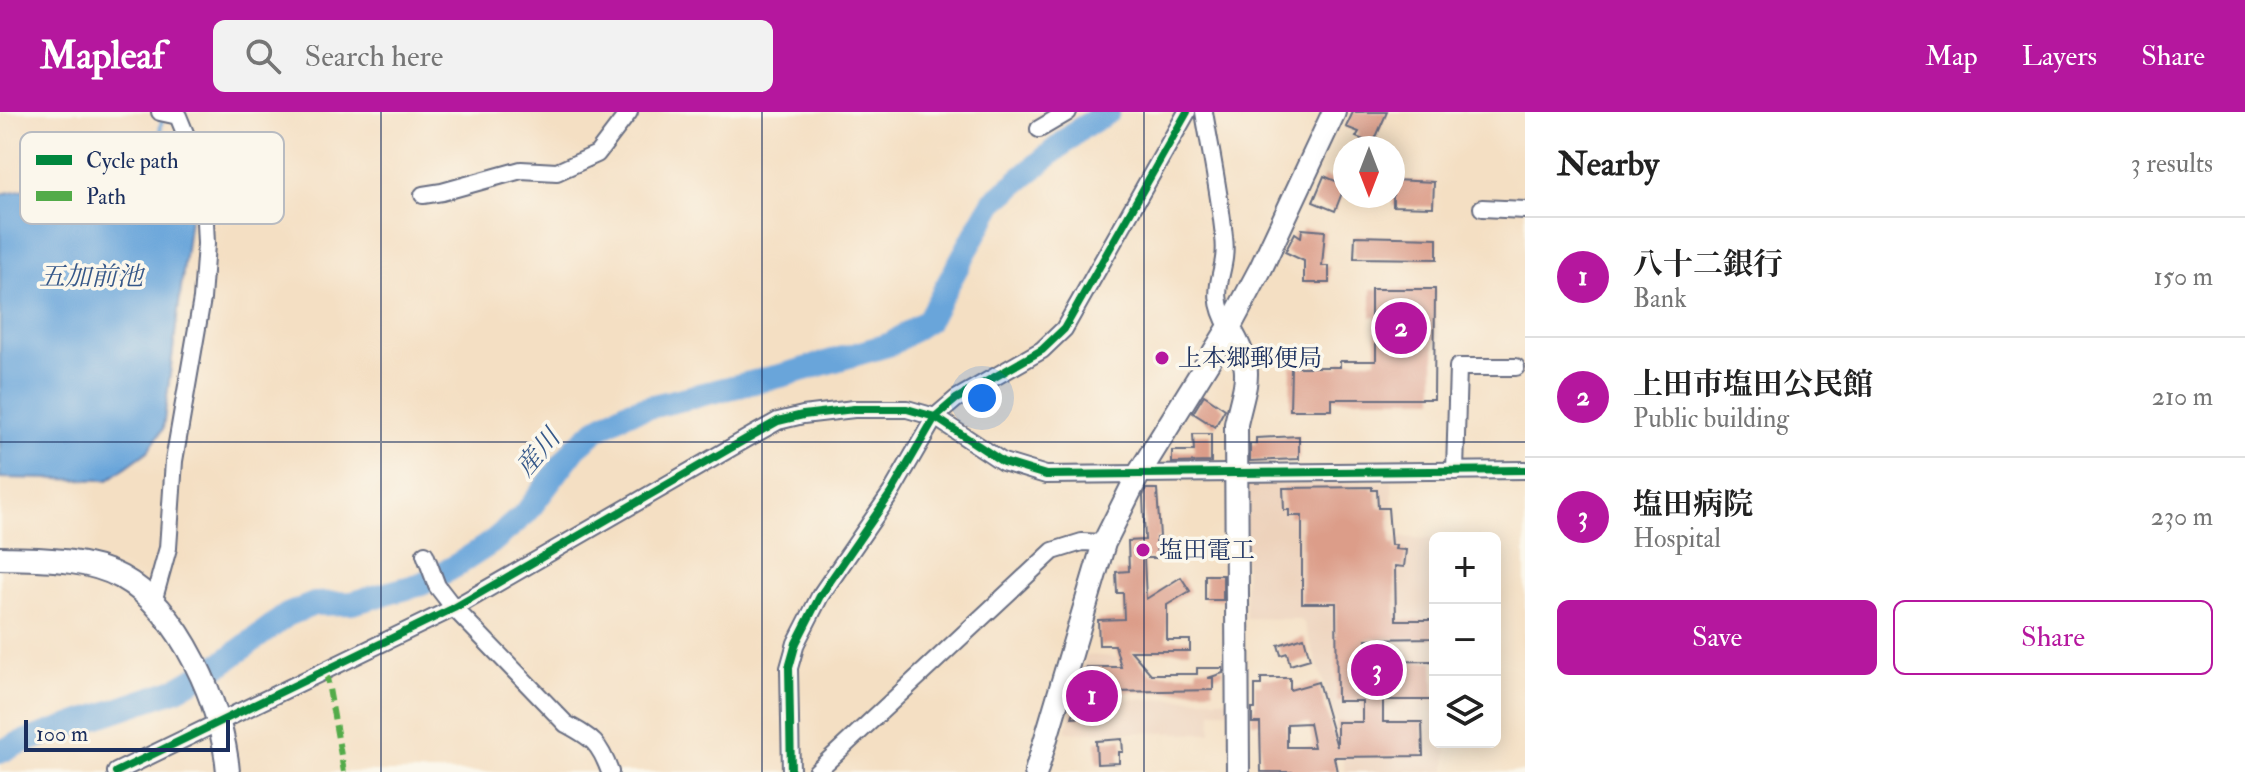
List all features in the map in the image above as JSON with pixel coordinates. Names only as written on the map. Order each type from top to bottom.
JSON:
[{"type":"street","points":[[160,112],[179,114]]},
{"type":"street","points":[[423,195],[521,170],[557,172],[597,154],[629,112]]},
{"type":"street","points":[[1039,129],[1068,112]]},
{"type":"street","points":[[791,772],[789,668],[796,643],[820,596],[891,493],[935,417],[956,399],[1042,350],[1064,329],[1187,112]]},
{"type":"street","points":[[1204,112],[1225,240],[1218,304],[1248,369],[1236,424],[1238,772]]},
{"type":"street","points":[[1036,772],[1104,543],[1138,475],[1229,328],[1261,268],[1334,112]]},
{"type":"street","points":[[1482,208],[1525,210]]},
{"type":"street","points":[[153,602],[168,548],[174,461],[200,311],[205,224]]},
{"type":"street","points":[[1455,471],[1458,367],[1516,367]]},
{"type":"street","points":[[116,772],[454,608],[778,421],[803,415],[854,409],[907,409],[935,417],[984,452],[1022,470],[1046,475],[1525,470]]},
{"type":"street","points":[[816,772],[1053,551],[1082,542],[1104,543]]},
{"type":"street","points":[[425,554],[437,586],[454,608],[566,724],[585,734],[601,748],[610,772]]},
{"type":"street","points":[[0,558],[61,561],[95,567],[120,576],[153,602],[187,647],[209,695],[218,721],[228,772]]},
{"type":"shaded area","points":[[1392,481],[1393,537],[1429,539],[1429,748],[1447,748],[1446,772],[1345,772],[1334,716],[1304,623],[1298,619],[1246,618],[1244,486],[1253,482]]},
{"type":"shaded area","points":[[1086,655],[1116,657],[1127,699],[1232,699],[1232,711],[1212,711],[1211,733],[1066,732]]},
{"type":"water","name":"五加前池","points":[[20,190],[20,224],[189,224],[163,429],[148,451],[108,480],[0,478],[0,194]]},
{"type":"building","points":[[1353,112],[1387,112],[1376,136],[1357,136],[1359,132],[1346,127]]},
{"type":"building","points":[[1324,176],[1333,180],[1335,211],[1313,202]]},
{"type":"building","points":[[1405,181],[1434,182],[1433,207],[1405,206]]},
{"type":"building","points":[[1302,229],[1325,231],[1322,266],[1329,266],[1329,283],[1304,283],[1304,261],[1285,252],[1295,233],[1301,237]]},
{"type":"building","points":[[1355,236],[1437,238],[1437,259],[1354,258]]},
{"type":"building","points":[[1371,289],[1435,289],[1434,399],[1332,399],[1332,410],[1290,410],[1291,367],[1340,367],[1340,361],[1376,361],[1376,317],[1371,317]]},
{"type":"building","points":[[1204,395],[1225,409],[1215,427],[1193,413]]},
{"type":"building","points":[[1193,434],[1211,434],[1211,462],[1172,463],[1172,451],[1194,451]]},
{"type":"building","points":[[1299,436],[1299,459],[1250,461],[1250,444],[1256,444],[1256,438]]},
{"type":"building","points":[[1372,487],[1372,490],[1377,490],[1378,508],[1388,508],[1391,545],[1396,545],[1395,549],[1406,550],[1404,567],[1395,566],[1396,620],[1429,620],[1429,638],[1366,639],[1366,662],[1429,661],[1429,700],[1383,700],[1383,722],[1422,722],[1423,756],[1334,757],[1337,772],[1261,772],[1260,723],[1252,723],[1252,709],[1255,709],[1255,685],[1261,685],[1261,678],[1290,678],[1290,690],[1318,682],[1337,747],[1337,722],[1362,722],[1362,701],[1337,701],[1336,603],[1302,603],[1302,516],[1289,516],[1289,510],[1284,510],[1283,488]],"holes":[[[1309,723],[1314,747],[1287,747],[1287,724]]]},
{"type":"building","points":[[1146,489],[1157,489],[1160,537],[1156,538],[1157,558],[1144,558],[1146,599],[1181,577],[1190,591],[1167,605],[1167,640],[1190,640],[1190,651],[1131,651],[1151,674],[1197,674],[1197,668],[1223,668],[1223,673],[1208,678],[1213,678],[1213,690],[1113,692],[1113,713],[1072,718],[1086,667],[1121,667],[1115,645],[1099,645],[1098,620],[1124,619],[1123,593],[1117,593],[1116,572],[1129,571],[1128,541],[1145,540],[1143,496]]},
{"type":"building","points":[[1205,575],[1223,575],[1223,600],[1205,600]]},
{"type":"building","points":[[1304,637],[1310,659],[1290,665],[1287,653],[1281,655],[1278,645]]},
{"type":"building","points":[[1122,739],[1123,752],[1119,752],[1119,763],[1097,764],[1096,741]]},
{"type":"waterway","name":"産川","points":[[0,752],[175,690],[224,662],[287,615],[314,604],[352,603],[422,584],[454,567],[491,543],[526,513],[576,447],[599,428],[628,412],[784,375],[891,344],[928,320],[993,202],[1080,129],[1108,112]]},
{"type":"waterway","points":[[160,132],[162,118]]},
{"type":"marked path","points":[[326,672],[344,772]]},
{"type":"cycle path","points":[[791,772],[789,668],[796,643],[820,596],[891,493],[935,417],[956,399],[1042,350],[1064,329],[1187,112]]},
{"type":"cycle path","points":[[116,772],[454,608],[778,421],[803,415],[854,409],[907,409],[935,417],[1003,462],[1046,475],[1525,470]]},
{"type":"place","name":"上田市塩田公民館","points":[[1401,328]]},
{"type":"place","name":"上本郷郵便局","points":[[1162,358]]},
{"type":"place","name":"塩田電工","points":[[1143,550]]},
{"type":"place","name":"塩田病院","points":[[1377,670]]},
{"type":"place","name":"八十二銀行","points":[[1092,696]]}]
